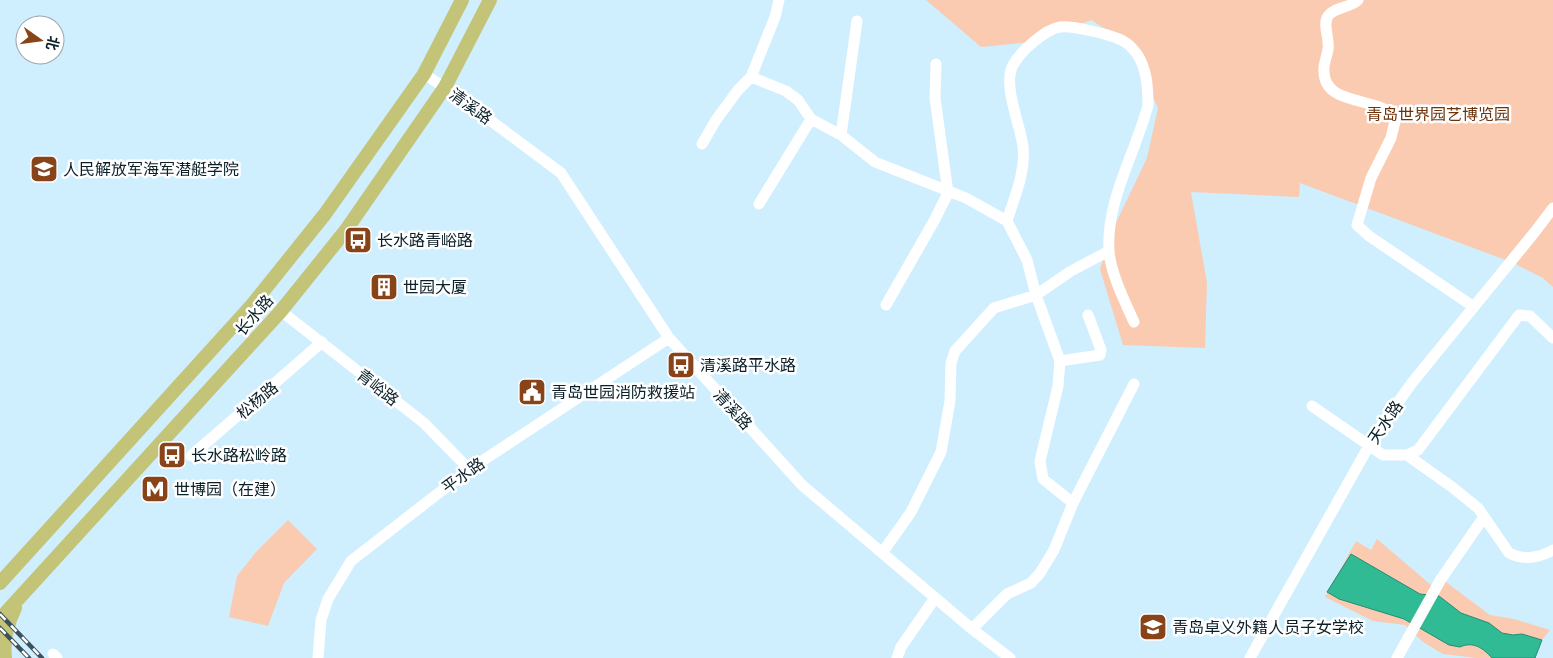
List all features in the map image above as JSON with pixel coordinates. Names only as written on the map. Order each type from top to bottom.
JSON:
[{"type":"main road","name":"长水路","points":[[2,579],[252,304],[324,214],[424,74],[462,0]]},
{"type":"main road","name":"长水路","points":[[0,619],[19,601],[281,310],[346,230],[445,87],[490,0]]},
{"type":"main road","points":[[5,658],[4,642],[8,623],[19,601]]},
{"type":"street","points":[[702,144],[716,120],[738,90],[751,77],[775,17],[778,0]]},
{"type":"street","points":[[1358,0],[1330,13],[1327,17],[1325,24],[1329,39],[1323,70],[1325,81],[1330,89],[1340,96],[1383,107],[1396,118],[1391,138],[1371,178],[1357,225],[1369,236],[1474,308]]},
{"type":"street","points":[[842,135],[857,21]]},
{"type":"street","points":[[1007,221],[1020,180],[1024,148],[1010,80],[1013,65],[1021,55],[1047,33],[1060,27],[1074,28],[1124,41],[1137,54],[1144,70],[1148,87],[1148,105],[1112,214],[1109,251],[1122,295],[1134,322]]},
{"type":"street","points":[[886,304],[948,193],[935,98],[936,64]]},
{"type":"street","name":"清溪路","points":[[424,74],[445,87],[561,173],[669,338],[802,485],[972,629],[1010,658]]},
{"type":"street","points":[[751,77],[786,91],[798,100],[811,119],[842,135],[875,162],[948,193],[966,198],[1007,221],[1027,260],[1036,296],[1060,362],[1058,386],[1040,461],[1043,479],[1073,504]]},
{"type":"street","points":[[759,204],[811,119]]},
{"type":"street","name":"天水路","points":[[1250,658],[1369,446],[1411,384],[1553,208]]},
{"type":"street","points":[[882,553],[911,512],[942,452],[950,401],[951,363],[955,351],[994,308],[1036,296],[1071,270],[1109,251]]},
{"type":"street","name":"青峪路","points":[[281,310],[424,423],[463,463],[467,470]]},
{"type":"street","points":[[1060,362],[1100,355],[1101,350],[1088,315]]},
{"type":"street","points":[[1312,406],[1383,455],[1408,455],[1418,450],[1519,315],[1530,316],[1553,338]]},
{"type":"street","name":"平水路","points":[[318,658],[321,620],[328,599],[351,561],[467,470],[669,338]]},
{"type":"street","name":"松杨路","points":[[191,456],[322,342]]},
{"type":"street","points":[[972,629],[1007,594],[1031,583],[1040,573],[1054,550],[1073,504],[1134,384]]},
{"type":"street","points":[[1408,455],[1478,508],[1509,554],[1517,557],[1539,558],[1553,550]]},
{"type":"street","points":[[1396,658],[1441,579],[1484,517]]},
{"type":"street","points":[[896,658],[901,647],[935,598]]},
{"type":"green space","name":"青岛世界园艺博览园","points":[[926,0],[1553,0],[1553,287],[1543,278],[1511,262],[1300,183],[1299,197],[1191,192],[1207,283],[1205,348],[1123,345],[1100,269],[1114,227],[1147,158],[1158,108],[1128,43],[1091,20],[1039,41],[981,47]]},
{"type":"green space","points":[[288,520],[317,549],[284,583],[268,626],[229,617],[237,576],[256,552]]},
{"type":"green space","points":[[1377,539],[1431,585],[1446,582],[1490,615],[1514,619],[1550,630],[1542,640],[1535,658],[1477,658],[1443,654],[1423,642],[1405,625],[1373,621],[1325,597],[1356,541],[1371,550]]},
{"type":"shaded area","points":[[1351,554],[1420,594],[1439,596],[1461,613],[1489,623],[1502,633],[1522,634],[1542,640],[1535,658],[1492,658],[1478,646],[1465,645],[1460,647],[1449,645],[1404,619],[1339,599],[1327,592]]},
{"type":"railway","points":[[0,614],[42,658]]},
{"type":"railway","points":[[0,628],[29,658]]},
{"type":"place","name":"人民解放军海军潜艇学院","points":[[44,169]]},
{"type":"place","name":"长水路青峪路","points":[[358,240]]},
{"type":"place","name":"世园大厦","points":[[384,287]]},
{"type":"place","name":"清溪路平水路","points":[[681,365]]},
{"type":"place","name":"青岛世园消防救援站","points":[[532,392]]},
{"type":"place","name":"长水路松岭路","points":[[172,455]]},
{"type":"place","name":"世博园（在建）","points":[[155,489]]},
{"type":"place","name":"青岛卓义外籍人员子女学校","points":[[1153,627]]}]
